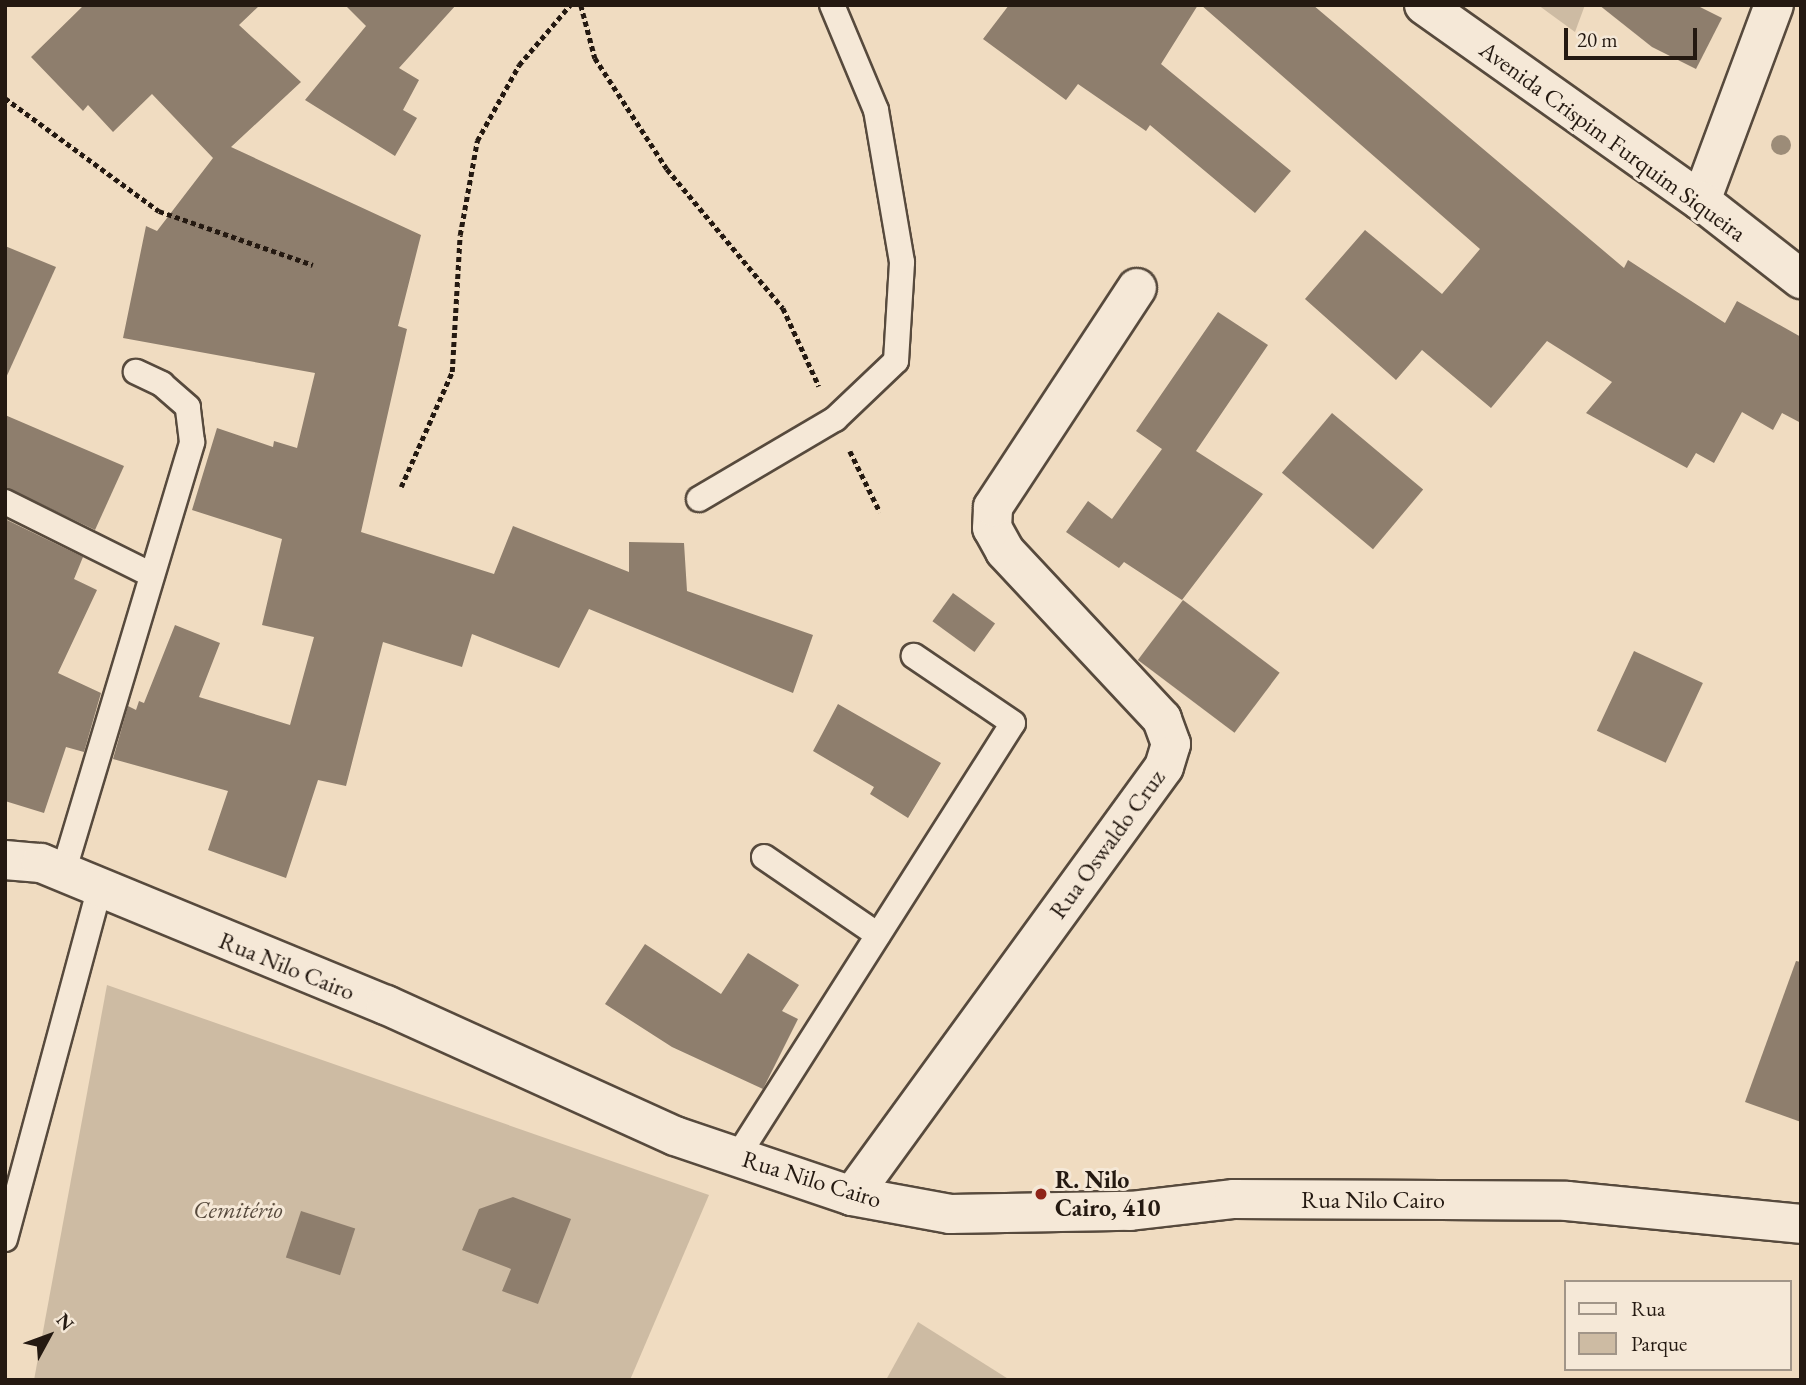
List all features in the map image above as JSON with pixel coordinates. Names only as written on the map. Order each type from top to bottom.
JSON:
[{"type":"street","name":"Avenida Crispim Furquim Siqueira","points":[[1424,5],[1700,201],[1801,279]]},
{"type":"street","points":[[1700,201],[1774,5]]},
{"type":"street","name":"Rua Oswaldo Cruz","points":[[852,1196],[1164,767],[1171,744],[1162,719],[1005,551],[992,528],[993,507],[1137,288]]},
{"type":"street","name":"Rua Nilo Cairo","points":[[5,860],[41,863],[99,890],[386,1005],[675,1136],[852,1196],[950,1214],[1129,1210],[1234,1199],[1567,1202],[1801,1224]]},
{"type":"lane","points":[[699,499],[835,419],[896,361],[902,262],[877,110],[832,5]]},
{"type":"lane","points":[[63,873],[192,442],[188,407],[162,384],[136,372]]},
{"type":"lane","points":[[5,502],[152,575]]},
{"type":"lane","points":[[737,1157],[1013,723],[914,656]]},
{"type":"lane","points":[[764,857],[878,935]]},
{"type":"lane","points":[[5,1239],[99,890]]},
{"type":"path","points":[[401,487],[452,372],[460,235],[477,141],[519,65],[570,5]]},
{"type":"path","points":[[581,5],[595,58],[667,169],[783,308],[880,512]]},
{"type":"path","points":[[5,98],[159,211],[313,265]]},
{"type":"green space","points":[[1538,5],[1585,5],[1575,32]]},
{"type":"green space","name":"Cemitério","points":[[107,985],[709,1195],[630,1380],[34,1380]]},
{"type":"green space","points":[[918,1322],[1010,1380],[886,1380]]},
{"type":"building","points":[[84,5],[260,5],[239,25],[301,82],[231,147],[421,235],[398,326],[407,329],[361,532],[494,574],[513,526],[629,572],[629,542],[684,543],[687,591],[813,635],[793,693],[589,609],[559,668],[472,634],[462,667],[383,642],[346,786],[318,780],[286,878],[208,850],[228,791],[113,759],[128,706],[136,710],[139,701],[144,703],[175,625],[220,643],[199,697],[290,725],[314,637],[262,625],[282,539],[192,510],[217,428],[273,447],[274,441],[297,448],[315,373],[123,338],[146,226],[157,231],[213,158],[152,94],[113,132],[88,105],[83,111],[31,57]]},
{"type":"building","points":[[345,5],[456,5],[399,68],[419,80],[403,110],[417,118],[395,156],[305,100],[366,26]]},
{"type":"building","points":[[1009,5],[1198,5],[1161,64],[1291,171],[1255,213],[1150,125],[1146,131],[1078,84],[1066,100],[983,39]]},
{"type":"building","points":[[1201,5],[1313,5],[1624,268],[1628,260],[1725,323],[1737,301],[1801,337],[1801,423],[1782,413],[1773,430],[1742,412],[1714,463],[1696,453],[1687,468],[1586,413],[1612,382],[1547,341],[1491,408],[1422,350],[1396,380],[1305,299],[1365,230],[1442,294],[1480,249]]},
{"type":"building","points":[[1599,5],[1696,5],[1722,18],[1696,69],[1652,47]]},
{"type":"building","points":[[5,246],[56,267],[5,380]]},
{"type":"building","points":[[1218,312],[1268,345],[1196,451],[1263,494],[1182,600],[1124,562],[1119,568],[1066,532],[1088,501],[1112,519],[1162,449],[1136,431]]},
{"type":"building","points":[[1332,413],[1423,489],[1373,549],[1282,473]]},
{"type":"building","points":[[5,415],[124,466],[95,530],[5,487]]},
{"type":"building","points":[[5,519],[83,557],[74,579],[97,590],[58,673],[101,693],[84,752],[66,747],[44,813],[5,801]]},
{"type":"building","points":[[953,593],[995,624],[974,652],[932,621]]},
{"type":"building","points":[[1183,600],[1280,673],[1234,733],[1138,660]]},
{"type":"building","points":[[1634,651],[1703,683],[1666,763],[1597,731]]},
{"type":"building","points":[[838,704],[941,763],[908,818],[870,794],[874,787],[813,751]]},
{"type":"building","points":[[645,944],[721,994],[748,953],[799,985],[782,1011],[798,1019],[763,1089],[672,1047],[605,1004]]},
{"type":"building","points":[[1796,961],[1801,962],[1801,1122],[1745,1102]]},
{"type":"building","points":[[513,1197],[571,1219],[538,1304],[502,1291],[511,1269],[462,1250],[479,1209]]},
{"type":"building","points":[[301,1211],[355,1229],[340,1275],[286,1258]]},
{"type":"place","name":"R. Nilo Cairo, 410","points":[[1041,1194]]}]
